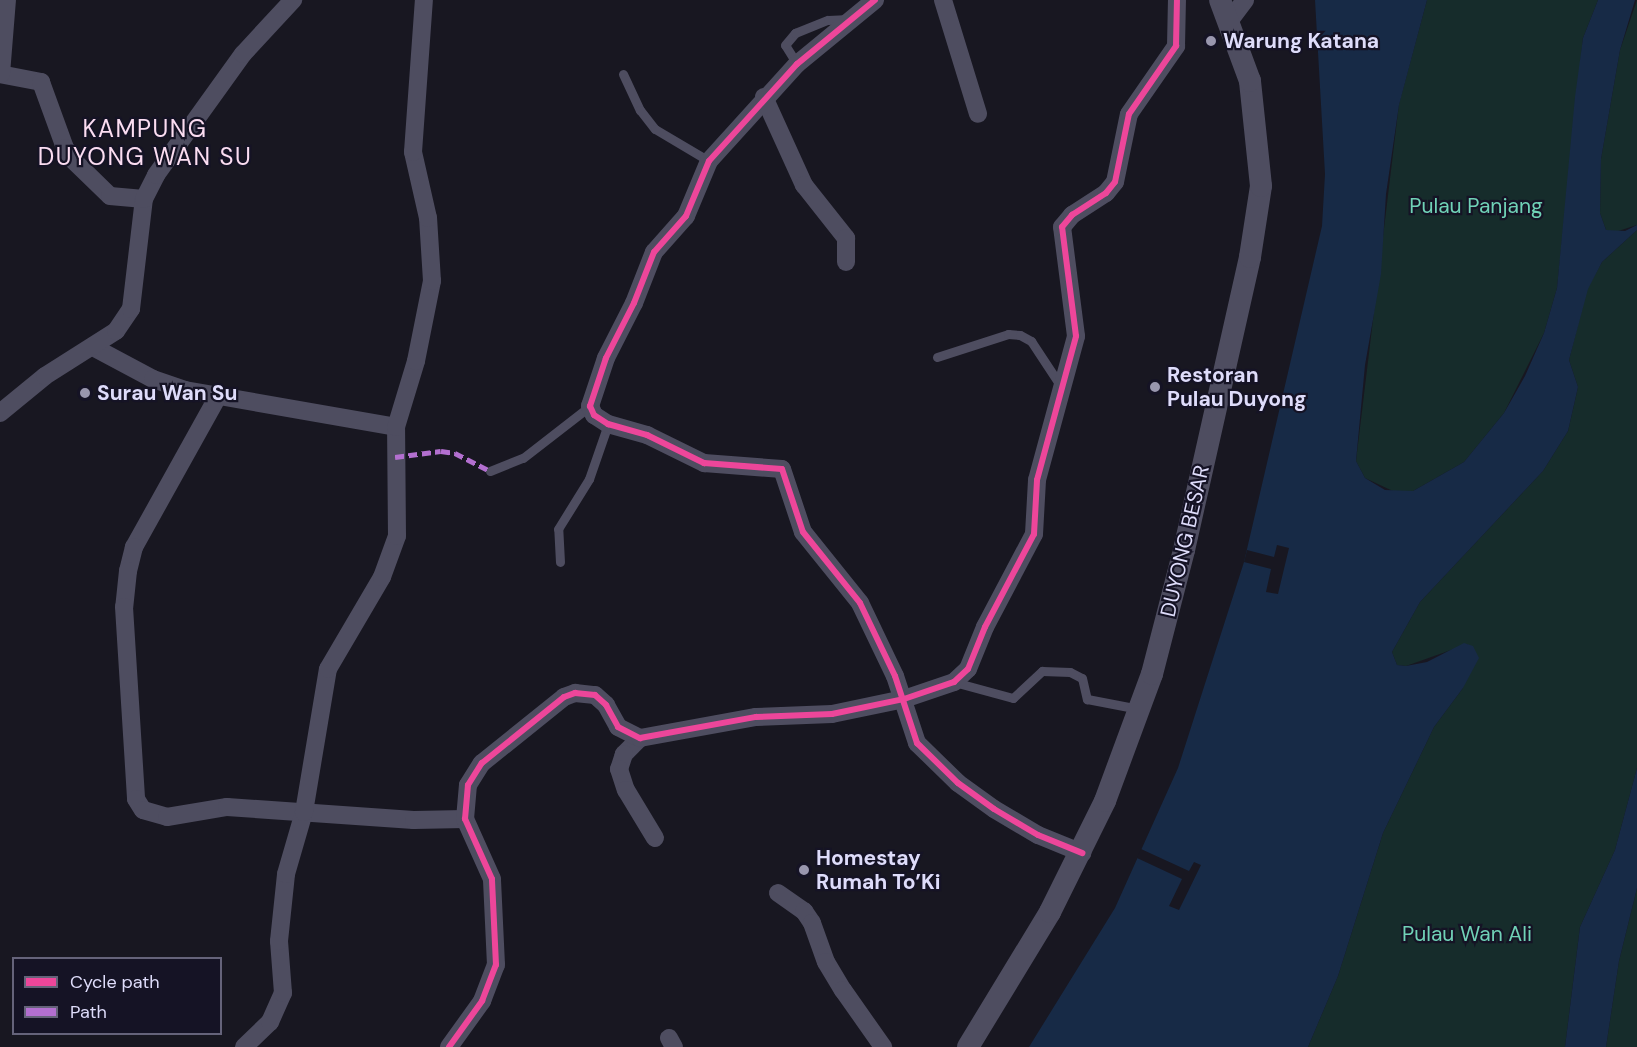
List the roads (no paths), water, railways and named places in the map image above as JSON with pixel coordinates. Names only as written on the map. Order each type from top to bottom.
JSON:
[{"type":"street","points":[[7,0],[0,74],[41,82],[65,148],[74,161],[110,196],[144,199]]},
{"type":"street","points":[[0,413],[45,376],[116,332],[131,309],[144,199],[179,141],[243,54],[293,0]]},
{"type":"street","points":[[244,1047],[280,1007],[283,993],[279,941],[286,874],[304,812],[328,669],[382,577],[397,536],[396,427],[416,361],[432,281],[428,218],[413,152],[424,0]]},
{"type":"street","points":[[875,0],[797,64],[764,97],[709,160],[686,216],[654,252],[634,303],[606,358],[590,406],[594,415],[608,424],[647,435],[704,464],[782,469],[803,532],[849,586],[904,699],[917,743],[958,783],[1038,835],[1082,853]]},
{"type":"street","points":[[943,0],[978,114]]},
{"type":"street","points":[[655,838],[626,790],[619,769],[624,754],[640,738],[756,717],[832,714],[904,699],[954,682],[968,669],[985,627],[1034,534],[1037,480],[1076,336],[1062,227],[1072,214],[1106,193],[1115,182],[1129,114],[1176,46],[1177,0]]},
{"type":"street","name":"DUYONG BESAR","points":[[968,1047],[1082,853],[1141,709],[1184,550],[1250,257],[1261,186],[1250,81],[1230,21],[1220,0]]},
{"type":"street","points":[[1230,21],[1245,0]]},
{"type":"street","points":[[764,97],[804,186],[846,238],[846,262]]},
{"type":"street","points":[[93,347],[153,379],[217,398],[396,427]]},
{"type":"street","points":[[217,398],[135,547],[128,571],[124,607],[136,799],[143,810],[167,817],[227,807],[414,820],[465,819]]},
{"type":"street","points":[[449,1047],[482,1001],[496,965],[492,879],[465,819],[468,785],[474,772],[564,697],[574,693],[595,695],[606,705],[618,727],[640,738]]},
{"type":"street","points":[[778,893],[804,911],[812,923],[832,972],[883,1047]]},
{"type":"lane","points":[[797,64],[785,45],[795,33],[828,20],[852,19]]},
{"type":"lane","points":[[623,74],[640,110],[655,129],[709,160]]},
{"type":"lane","points":[[937,357],[1008,334],[1020,335],[1031,341],[1063,390]]},
{"type":"lane","points":[[490,471],[523,458],[590,406]]},
{"type":"lane","points":[[560,562],[558,529],[589,479],[608,424]]},
{"type":"lane","points":[[954,682],[1013,698],[1042,671],[1070,672],[1082,678],[1087,699],[1141,709]]},
{"type":"water","points":[[1315,0],[1427,0],[1399,105],[1386,194],[1381,274],[1365,365],[1356,461],[1365,478],[1385,490],[1413,491],[1464,462],[1504,413],[1525,376],[1544,333],[1557,288],[1575,97],[1583,38],[1598,0],[1635,0],[1620,50],[1601,159],[1600,213],[1606,230],[1625,231],[1637,225],[1637,230],[1602,262],[1588,289],[1569,360],[1578,387],[1568,431],[1543,471],[1420,602],[1392,652],[1397,665],[1406,666],[1427,662],[1464,643],[1473,646],[1479,658],[1463,688],[1434,727],[1383,833],[1338,976],[1308,1047],[1029,1047],[1115,908],[1178,768],[1244,562],[1322,226],[1325,174]]},
{"type":"water","points":[[1637,768],[1637,888],[1619,961],[1606,1047],[1565,1047],[1580,927],[1615,850]]},
{"type":"place","name":"Warung Katana","points":[[1211,41]]},
{"type":"place","name":"Restoran Pulau Duyong","points":[[1155,387]]},
{"type":"place","name":"Surau Wan Su","points":[[85,393]]},
{"type":"place","name":"Homestay Rumah To’Ki","points":[[804,870]]},
{"type":"district","name":"KAMPUNG DUYONG WAN SU","points":[[145,143]]},
{"type":"park label","name":"Pulau Panjang","points":[[1476,206]]},
{"type":"park label","name":"Pulau Wan Ali","points":[[1467,934]]}]
